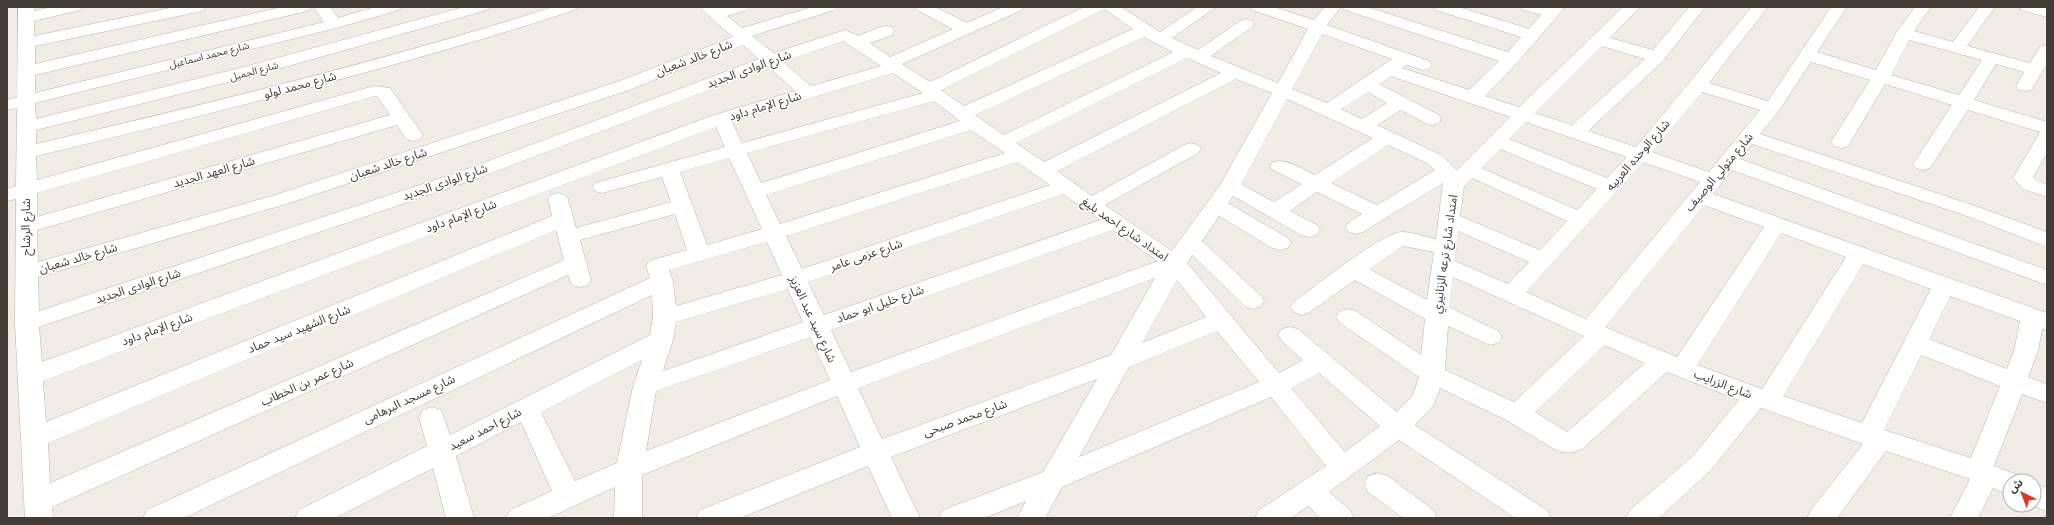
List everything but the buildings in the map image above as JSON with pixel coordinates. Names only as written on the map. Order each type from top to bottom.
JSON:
[{"type":"street","points":[[25,12],[74,7]]},
{"type":"street","points":[[25,43],[198,7]]},
{"type":"street","points":[[25,72],[303,7]]},
{"type":"street","points":[[322,7],[334,24]]},
{"type":"street","name":"شارع محمد اسماعيل","points":[[16,102],[334,24],[393,7]]},
{"type":"street","name":"شارع الجميل","points":[[26,127],[205,84],[386,35],[481,7]]},
{"type":"street","name":"شارع محمد لولو","points":[[27,152],[211,109],[478,37],[569,7]]},
{"type":"street","points":[[711,10],[741,7]]},
{"type":"street","name":"شارع خالد شعبان","points":[[26,273],[279,200],[623,86],[742,36],[829,7]]},
{"type":"street","points":[[923,7],[966,29]]},
{"type":"street","name":"شارع الإمام داود","points":[[30,376],[720,119],[808,93],[892,65],[966,29],[1016,7]]},
{"type":"street","points":[[602,187],[933,92],[1098,7]]},
{"type":"street","points":[[754,192],[968,119],[1152,35],[1208,7]]},
{"type":"street","points":[[1258,7],[1362,42],[1435,70]]},
{"type":"street","points":[[1031,518],[1175,264],[1230,186],[1317,26],[1333,7]]},
{"type":"street","points":[[1351,7],[1511,59]]},
{"type":"street","points":[[1362,42],[1391,20],[1405,7]]},
{"type":"street","points":[[1444,7],[1532,35]]},
{"type":"street","points":[[1529,7],[1554,10]]},
{"type":"street","points":[[1356,227],[1378,214],[1469,170],[1523,114],[1632,7]]},
{"type":"street","points":[[1576,132],[1657,57],[1697,7]]},
{"type":"street","name":"شارع متولي الوصيف","points":[[1518,414],[1595,332],[1707,188],[1772,108],[1808,55],[1837,7]]},
{"type":"street","points":[[1841,142],[1881,77],[1904,33],[1923,7]]},
{"type":"street","points":[[1957,48],[1987,7]]},
{"type":"street","points":[[2027,7],[2047,12]]},
{"type":"street","name":"شارع الوحده العربيه","points":[[1511,295],[1640,154],[1698,85],[1758,8]]},
{"type":"street","points":[[711,10],[808,93]]},
{"type":"street","points":[[1122,10],[1152,35],[1192,55],[1234,74],[1282,91],[1328,110],[1434,159],[1451,178]]},
{"type":"street","points":[[1473,97],[1511,59],[1554,10]]},
{"type":"street","name":"شارع الرشاح","points":[[25,12],[25,72],[16,102],[26,127],[27,152],[17,192],[26,227],[27,323],[38,510]]},
{"type":"street","points":[[1002,143],[1192,55],[1246,24]]},
{"type":"street","points":[[858,42],[886,31]]},
{"type":"street","points":[[1904,33],[2035,70]]},
{"type":"street","name":"شارع الوادى الجديد","points":[[27,323],[466,176],[771,60],[842,35],[848,36],[858,42]]},
{"type":"street","points":[[1600,40],[1657,57]]},
{"type":"street","name":"امتداد شارع احمد بليغ","points":[[858,42],[933,92],[968,119],[1175,264],[1344,468]]},
{"type":"street","points":[[2025,86],[2047,50]]},
{"type":"street","points":[[1808,55],[2047,128]]},
{"type":"street","points":[[1328,110],[1367,85],[1404,58]]},
{"type":"street","points":[[1923,164],[1992,58]]},
{"type":"street","points":[[1389,69],[1640,154],[1776,225],[2040,320],[2014,382],[1992,476],[1964,518]]},
{"type":"street","points":[[1042,171],[1234,74]]},
{"type":"street","points":[[1367,85],[1432,119]]},
{"type":"street","points":[[1698,85],[1772,108]]},
{"type":"street","points":[[17,192],[374,91],[384,92],[413,135]]},
{"type":"street","points":[[1364,126],[1400,103]]},
{"type":"street","name":"شارع العهد الجديد","points":[[26,227],[401,118]]},
{"type":"street","name":"شارع سيد عبد العزيز","points":[[720,119],[906,518]]},
{"type":"street","points":[[2047,136],[2023,178],[2030,185],[2047,191]]},
{"type":"street","points":[[1275,212],[1387,137]]},
{"type":"street","points":[[1749,137],[1974,212],[2047,240]]},
{"type":"street","points":[[1497,141],[1611,186]]},
{"type":"street","points":[[1090,205],[1191,149]]},
{"type":"street","name":"شارع مسجد البرهامى","points":[[156,518],[699,254],[773,233],[1019,155]]},
{"type":"street","points":[[1729,162],[2047,278]]},
{"type":"street","points":[[1280,166],[1378,214]]},
{"type":"street","points":[[669,168],[699,254]]},
{"type":"street","points":[[1469,170],[1581,219]]},
{"type":"street","name":"امتداد شارع ترعه الزنانيري","points":[[1269,518],[1344,468],[1398,427],[1424,399],[1432,374],[1437,314],[1449,219],[1451,178]]},
{"type":"street","points":[[1230,186],[1309,230]]},
{"type":"street","name":"شارع عزمى عامر","points":[[663,329],[795,279],[1065,187]]},
{"type":"street","name":"شارع الشهيد سيد حماد","points":[[34,438],[563,218],[683,205]]},
{"type":"street","points":[[1216,205],[1280,243]]},
{"type":"street","name":"شارع عمر بن الخطاب","points":[[38,510],[578,271],[563,218]]},
{"type":"street","points":[[1449,219],[1542,260]]},
{"type":"street","name":"شارع خليل ابو حماد","points":[[645,386],[1116,222]]},
{"type":"street","points":[[1348,317],[1432,374],[1518,414],[1563,442],[1573,442],[1672,365],[1776,225]]},
{"type":"street","name":"شارع الزرايب","points":[[1302,307],[1352,269],[1396,240],[1402,239],[1444,256],[1511,295],[1672,365],[1761,399],[1992,476]]},
{"type":"street","points":[[1190,242],[1253,301]]},
{"type":"street","points":[[1640,518],[1701,464],[1761,399],[1858,255]]},
{"type":"street","points":[[520,518],[629,469],[844,385],[1175,264]]},
{"type":"street","points":[[1352,269],[1437,314],[1490,337]]},
{"type":"street","points":[[628,518],[629,469],[645,386],[663,329],[660,273]]},
{"type":"street","points":[[1821,518],[1875,437],[1915,343],[1944,286]]},
{"type":"street","name":"شارع محمد صبحى","points":[[710,518],[875,452],[1120,361],[1221,320]]},
{"type":"street","name":"شارع احمد سعيد","points":[[308,518],[527,408],[663,329]]},
{"type":"street","points":[[1290,335],[1398,427],[1537,518]]},
{"type":"street","points":[[1915,343],[2047,394]]},
{"type":"street","points":[[953,518],[1052,480],[1276,385],[1321,361]]},
{"type":"street","points":[[527,408],[568,496]]},
{"type":"street","points":[[432,417],[460,518]]},
{"type":"street","points":[[1378,484],[1423,518]]},
{"type":"street","points":[[1309,491],[1340,518]]}]
